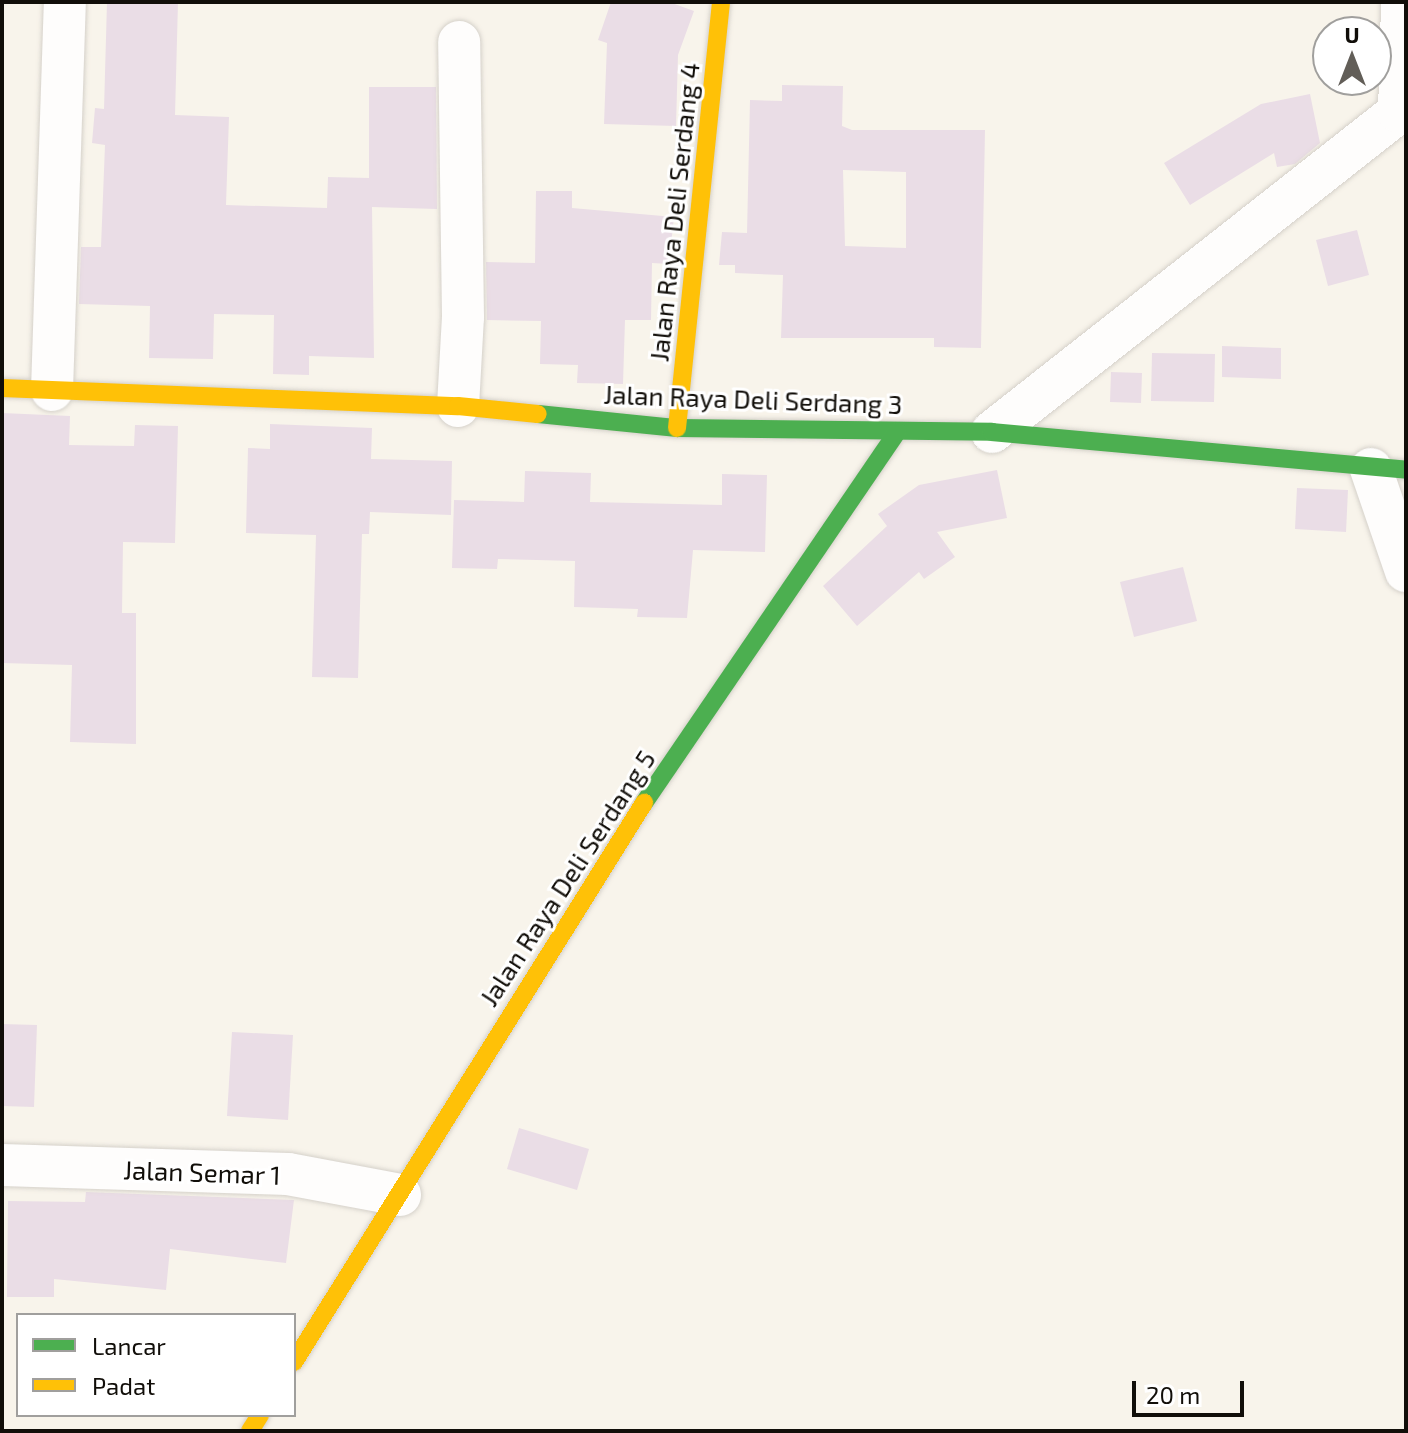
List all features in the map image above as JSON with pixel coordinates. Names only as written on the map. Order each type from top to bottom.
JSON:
[{"type":"street","points":[[52,390],[65,2]]},
{"type":"street","name":"Jalan Raya Deli Serdang 4","points":[[677,428],[721,2]]},
{"type":"street","points":[[992,432],[1399,112],[1402,2]]},
{"type":"street","points":[[458,406],[463,317],[459,42]]},
{"type":"street","name":"Jalan Raya Deli Serdang 3","points":[[2,388],[458,406],[677,428],[992,432],[1389,470]]},
{"type":"street","name":"Jalan Raya Deli Serdang 5","points":[[296,1358],[387,1190],[610,853],[898,431]]},
{"type":"street","points":[[1389,470],[1406,571]]},
{"type":"street","name":"Jalan Semar 1","points":[[2,1165],[288,1174],[387,1190]]},
{"type":"building","points":[[107,2],[178,2],[175,115],[229,117],[226,205],[327,208],[328,177],[369,178],[369,87],[436,87],[437,209],[372,207],[374,358],[309,356],[309,375],[273,374],[274,315],[214,314],[213,359],[149,358],[150,306],[79,304],[81,247],[101,247],[105,145],[92,143],[95,108],[104,109]]},
{"type":"building","points":[[611,2],[669,2],[694,11],[678,55],[676,126],[604,124],[607,43],[598,40]]},
{"type":"building","points":[[782,85],[843,86],[842,126],[852,130],[985,130],[981,348],[934,347],[934,338],[781,338],[783,275],[735,273],[735,265],[719,265],[722,232],[747,233],[750,100],[782,101]],"holes":[[[843,170],[906,172],[906,248],[845,246]]]},
{"type":"building","points":[[1310,94],[1320,143],[1295,164],[1277,167],[1274,153],[1190,205],[1164,163],[1261,104]]},
{"type":"building","points":[[536,191],[572,191],[572,208],[674,217],[669,264],[652,263],[651,320],[625,320],[623,384],[577,383],[578,365],[540,364],[541,321],[487,320],[486,262],[535,263]]},
{"type":"building","points":[[1357,230],[1369,275],[1328,286],[1316,240]]},
{"type":"building","points":[[1222,346],[1281,348],[1281,379],[1222,377]]},
{"type":"building","points":[[1152,353],[1215,354],[1214,402],[1151,401]]},
{"type":"building","points":[[1111,372],[1142,373],[1141,403],[1110,402]]},
{"type":"building","points":[[2,413],[70,416],[69,445],[134,446],[135,425],[178,426],[175,543],[123,542],[122,613],[136,613],[136,744],[70,742],[72,665],[2,663]]},
{"type":"building","points":[[270,424],[372,428],[371,459],[452,461],[451,515],[370,512],[369,534],[362,534],[358,678],[312,677],[316,535],[246,533],[248,448],[270,449]]},
{"type":"building","points":[[997,470],[1007,518],[937,532],[955,557],[924,579],[919,572],[857,626],[823,586],[887,526],[878,514],[919,485]]},
{"type":"building","points":[[525,471],[591,473],[590,502],[722,505],[722,474],[767,475],[765,552],[693,550],[687,618],[637,617],[638,609],[574,607],[575,561],[498,559],[497,569],[452,568],[454,500],[524,502]]},
{"type":"building","points":[[1297,488],[1348,490],[1346,532],[1295,529]]},
{"type":"building","points":[[1183,567],[1197,621],[1134,637],[1120,582]]},
{"type":"building","points":[[2,1024],[37,1025],[34,1107],[2,1106]]},
{"type":"building","points":[[232,1032],[293,1035],[288,1120],[227,1116]]},
{"type":"building","points":[[519,1128],[589,1149],[577,1190],[507,1169]]},
{"type":"building","points":[[86,1192],[294,1200],[286,1263],[170,1249],[166,1290],[54,1279],[54,1297],[7,1297],[8,1201],[85,1202]]},
{"type":"traffic: fast","points":[[538,414],[677,428],[992,432],[1406,470]]},
{"type":"traffic: fast","points":[[644,803],[898,431]]},
{"type":"traffic: slow","points":[[677,428],[721,2]]},
{"type":"traffic: slow","points":[[2,388],[458,406],[538,414]]},
{"type":"traffic: slow","points":[[296,1359],[644,803]]},
{"type":"traffic: slow","points":[[250,1431],[259,1417]]}]
